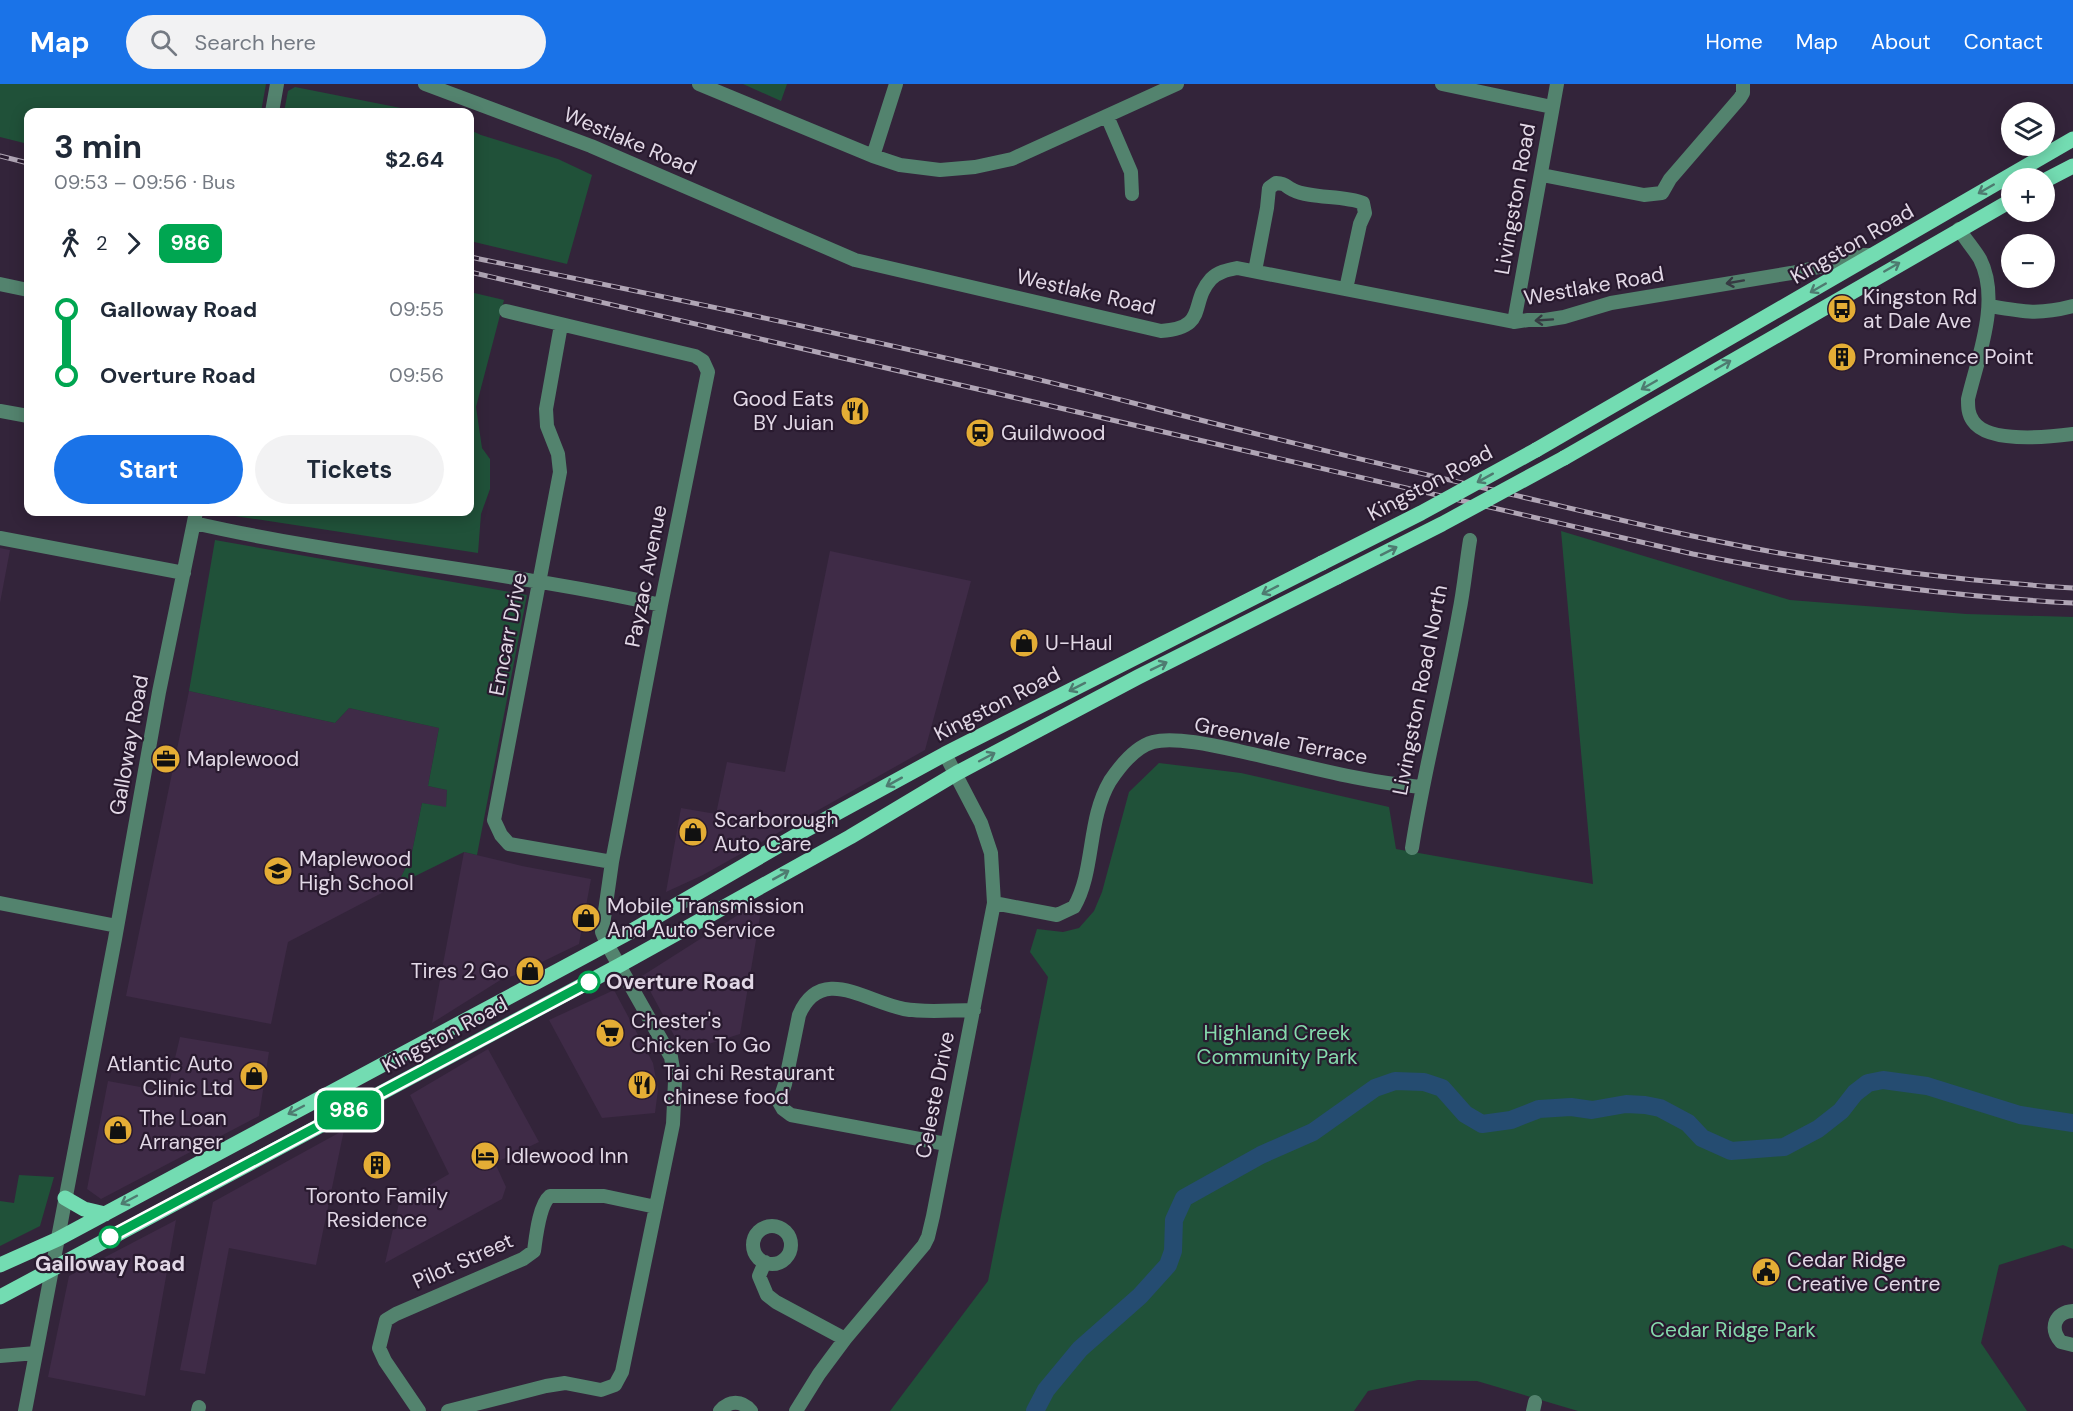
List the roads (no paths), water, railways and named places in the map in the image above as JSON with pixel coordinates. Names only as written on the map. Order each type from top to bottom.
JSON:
[{"type":"main road","name":"Kingston Road","points":[[0,1265],[58,1239],[607,944],[804,831],[945,754],[1421,513],[1536,450],[2073,139]]},
{"type":"main road","points":[[2055,175],[2073,165]]},
{"type":"main road","name":"Kingston Road","points":[[0,1298],[52,1268],[620,965],[850,837],[957,773],[1138,677],[1442,524],[1564,458],[2001,206]]},
{"type":"main road","points":[[65,1198],[84,1209],[105,1214]]},
{"type":"street","points":[[273,108],[277,84]]},
{"type":"street","name":"Westlake Road","points":[[425,84],[591,146],[855,260],[1161,331],[1176,330],[1192,321],[1212,278],[1223,271],[1237,268],[1514,322],[1545,321],[1611,303],[1791,273],[1824,266],[1853,255],[1874,255]]},
{"type":"street","points":[[699,84],[873,156],[900,165],[940,170],[975,167],[1012,159],[1177,84]]},
{"type":"street","points":[[873,156],[896,84]]},
{"type":"street","points":[[1442,84],[1552,107]]},
{"type":"street","name":"Livingston Road","points":[[1514,322],[1557,84]]},
{"type":"street","points":[[1542,175],[1644,195],[1662,193],[1670,179],[1740,98],[1743,93],[1743,84]]},
{"type":"street","points":[[1107,116],[1131,172],[1132,194]]},
{"type":"street","points":[[1255,271],[1269,188],[1276,183],[1286,184],[1293,190],[1342,199],[1352,198],[1363,202],[1365,213],[1360,224],[1346,289]]},
{"type":"street","points":[[1959,229],[1980,259],[1989,283],[1990,306],[1968,399],[1968,412],[1974,423],[1990,433],[2022,438],[2073,434]]},
{"type":"street","points":[[0,284],[24,289]]},
{"type":"street","points":[[1990,306],[2025,312],[2050,312],[2073,306]]},
{"type":"street","points":[[507,311],[561,325]]},
{"type":"street","name":"Emcarr Drive","points":[[561,325],[546,409],[547,426],[558,454],[560,472],[494,820],[501,835],[509,844],[612,862]]},
{"type":"street","name":"Payzac Avenue","points":[[561,325],[695,356],[703,361],[708,372],[612,862],[602,932],[607,944]]},
{"type":"street","points":[[0,411],[24,415]]},
{"type":"street","points":[[195,517],[335,551],[540,583],[661,605]]},
{"type":"street","name":"Galloway Road","points":[[25,1411],[159,692],[195,517]]},
{"type":"street","points":[[0,538],[184,573]]},
{"type":"street","name":"Livingston Road North","points":[[1412,848],[1421,787],[1429,762],[1460,612],[1470,540]]},
{"type":"street","name":"Greenvale Terrace","points":[[994,903],[1057,915],[1074,907],[1081,892],[1095,817],[1110,782],[1128,758],[1151,742],[1207,744],[1355,777],[1421,787]]},
{"type":"street","name":"Celeste Drive","points":[[796,1411],[819,1374],[845,1339],[928,1238],[994,903],[992,853],[981,823],[957,773],[945,754]]},
{"type":"street","points":[[0,903],[117,926]]},
{"type":"street","points":[[448,1411],[565,1383],[602,1390],[615,1385],[622,1372],[673,1124],[675,1080],[670,1057],[607,944]]},
{"type":"street","points":[[946,1144],[791,1115],[783,1109],[779,1101],[785,1084],[799,1015],[814,994],[830,988],[840,988],[905,1009],[974,1010]]},
{"type":"street","name":"Pilot Street","points":[[419,1411],[385,1362],[379,1348],[386,1320],[523,1259],[534,1251],[542,1208],[550,1196],[604,1196],[656,1207]]},
{"type":"street","points":[[765,1262],[759,1276],[767,1295],[845,1339]]},
{"type":"street","points":[[2073,1311],[2063,1312],[2059,1316],[2054,1332],[2061,1342],[2073,1345]]},
{"type":"street","points":[[0,1356],[36,1353]]},
{"type":"street","points":[[720,1411],[726,1405],[738,1402],[751,1411]]},
{"type":"waterway","points":[[1035,1411],[1046,1390],[1080,1349],[1140,1296],[1168,1265],[1173,1251],[1174,1220],[1184,1198],[1261,1155],[1313,1132],[1375,1088],[1395,1081],[1424,1082],[1442,1088],[1465,1114],[1482,1124],[1511,1120],[1539,1109],[1571,1107],[1592,1110],[1626,1104],[1660,1108],[1688,1123],[1702,1138],[1731,1151],[1784,1147],[1818,1129],[1841,1111],[1855,1093],[1868,1083],[1883,1080],[1927,1086],[2020,1115],[2073,1123]]},
{"type":"railway","points":[[0,156],[24,162]]},
{"type":"railway","points":[[474,258],[724,309],[977,365],[1365,460],[1708,539],[1779,553],[1889,570],[1962,579],[2073,588]]},
{"type":"railway","points":[[474,273],[1693,554],[1882,585],[1977,596],[2073,603]]},
{"type":"place","name":"Kingston Rd at Dale Ave","points":[[1842,309]]},
{"type":"place","name":"Prominence Point","points":[[1842,357]]},
{"type":"place","name":"Good Eats BY Juian","points":[[855,411]]},
{"type":"place","name":"Guildwood","points":[[980,433]]},
{"type":"place","name":"U-Haul","points":[[1024,643]]},
{"type":"place","name":"Maplewood","points":[[166,759]]},
{"type":"place","name":"Scarborough Auto Care","points":[[693,832]]},
{"type":"place","name":"Maplewood High School","points":[[278,871]]},
{"type":"place","name":"Mobile Transmission And Auto Service","points":[[586,918]]},
{"type":"place","name":"Tires 2 Go","points":[[530,971]]},
{"type":"place","name":"Overture Road","points":[[589,982]]},
{"type":"place","name":"Chester's Chicken To Go","points":[[610,1033]]},
{"type":"place","name":"Atlantic Auto Clinic Ltd","points":[[254,1076]]},
{"type":"place","name":"Tai chi Restaurant chinese food","points":[[642,1085]]},
{"type":"place","name":"The Loan Arranger","points":[[118,1130]]},
{"type":"place","name":"Idlewood Inn","points":[[485,1156]]},
{"type":"place","name":"Toronto Family Residence","points":[[377,1165]]},
{"type":"place","name":"Galloway Road","points":[[110,1237]]},
{"type":"place","name":"Cedar Ridge Creative Centre","points":[[1766,1272]]},
{"type":"park label","name":"Highland Creek Community Park","points":[[1277,1045]]},
{"type":"park label","name":"Cedar Ridge Park","points":[[1733,1330]]}]
